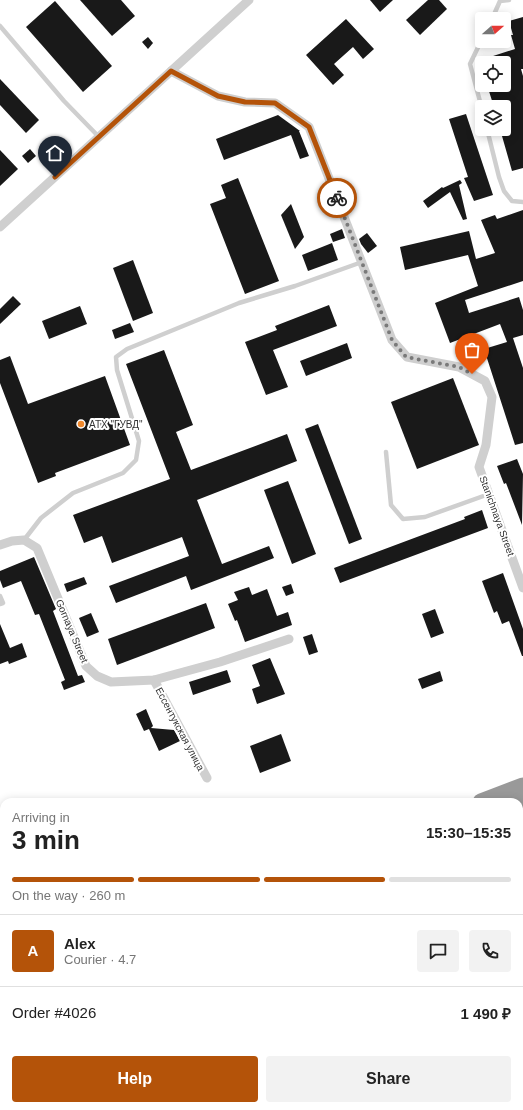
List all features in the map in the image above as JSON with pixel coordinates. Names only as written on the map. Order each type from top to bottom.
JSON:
[{"type":"highway","points":[[492,798],[523,786]]},
{"type":"street","points":[[0,227],[249,0]]},
{"type":"street","name":"Stanichnaya Street","points":[[171,71],[218,96],[245,102],[275,103],[309,127],[392,340],[406,357],[459,367],[485,381],[492,397],[486,444],[479,467],[523,588]]},
{"type":"street","points":[[0,545],[12,540],[24,540]]},
{"type":"street","name":"Gornaya Street","points":[[24,540],[37,548],[86,666],[97,676],[110,682],[154,680],[220,662],[289,639]]},
{"type":"street","name":"Ессентукская улица","points":[[154,680],[207,778]]},
{"type":"lane","points":[[495,12],[500,1],[509,0]]},
{"type":"lane","points":[[0,26],[64,101],[99,138]]},
{"type":"lane","points":[[478,48],[470,64],[480,100]]},
{"type":"lane","points":[[489,136],[504,191],[512,201],[523,202]]},
{"type":"lane","points":[[24,540],[41,518],[73,493],[123,473],[136,460],[139,441],[117,370],[116,357],[127,349],[238,303],[295,286],[362,262]]},
{"type":"lane","points":[[386,452],[391,505],[403,519],[425,517],[489,494]]},
{"type":"lane","points":[[0,596],[3,603],[0,604]]},
{"type":"building","points":[[80,0],[121,0],[135,16],[112,36]]},
{"type":"building","points":[[370,0],[393,0],[380,12]]},
{"type":"building","points":[[428,0],[439,0],[447,9],[420,35],[406,20]]},
{"type":"building","points":[[55,1],[112,66],[83,92],[26,27]]},
{"type":"building","points":[[523,17],[523,69],[521,69],[523,76],[523,168],[512,171],[502,136],[511,136],[511,100],[492,100],[489,92],[511,92],[511,56],[493,56],[515,49],[511,35],[513,35],[511,20]]},
{"type":"building","points":[[346,19],[374,49],[363,59],[353,47],[334,64],[344,75],[333,85],[306,55]]},
{"type":"building","points":[[148,37],[153,43],[148,49],[142,42]]},
{"type":"building","points":[[0,79],[39,120],[26,133],[0,105]]},
{"type":"building","points":[[466,114],[493,195],[474,201],[464,178],[468,177],[449,119]]},
{"type":"building","points":[[278,115],[300,131],[309,156],[300,159],[291,135],[224,160],[216,139]]},
{"type":"building","points":[[30,149],[36,156],[28,163],[22,156]]},
{"type":"building","points":[[0,150],[18,169],[0,186]]},
{"type":"building","points":[[238,178],[279,281],[245,294],[210,204],[226,198],[221,185]]},
{"type":"building","points":[[460,180],[462,183],[459,185],[467,219],[463,220],[450,192],[428,208],[423,201],[442,187],[443,188]]},
{"type":"building","points":[[291,204],[304,237],[295,249],[281,215]]},
{"type":"building","points":[[523,210],[523,281],[465,300],[469,313],[519,297],[523,310],[523,335],[513,338],[523,368],[523,443],[515,445],[484,349],[507,342],[500,324],[450,343],[435,303],[478,286],[468,255],[405,270],[400,247],[469,231],[476,259],[495,253],[481,220],[495,215],[497,219]]},
{"type":"building","points":[[342,229],[345,238],[333,242],[330,234]]},
{"type":"building","points":[[367,233],[377,246],[368,253],[359,239]]},
{"type":"building","points":[[332,243],[338,260],[308,271],[302,255]]},
{"type":"building","points":[[133,260],[153,313],[133,321],[113,268]]},
{"type":"building","points":[[13,296],[21,304],[0,324],[0,309]]},
{"type":"building","points":[[329,305],[337,326],[273,350],[288,387],[266,395],[245,342],[277,330],[275,326]]},
{"type":"building","points":[[80,306],[87,324],[49,339],[42,321]]},
{"type":"building","points":[[130,323],[134,332],[115,339],[112,330]]},
{"type":"building","points":[[347,343],[352,358],[306,376],[300,361]]},
{"type":"building","points":[[164,350],[193,425],[176,432],[191,470],[287,434],[297,461],[197,500],[222,564],[269,546],[274,558],[191,590],[186,576],[116,603],[109,586],[189,556],[182,537],[112,563],[102,536],[84,543],[73,515],[170,479],[126,364]]},
{"type":"building","name":"АТХ \"ГУВД\"","points":[[10,356],[28,404],[105,376],[130,445],[55,473],[56,476],[38,483],[0,383],[0,360]]},
{"type":"building","points":[[453,378],[479,445],[417,469],[391,402]]},
{"type":"building","points":[[318,424],[362,539],[349,544],[305,429]]},
{"type":"building","points":[[517,459],[523,474],[522,525],[506,483],[504,484],[497,466]]},
{"type":"building","points":[[288,481],[316,554],[292,564],[264,490]]},
{"type":"building","points":[[482,510],[488,528],[340,583],[334,568],[465,519],[464,517]]},
{"type":"building","points":[[34,557],[56,609],[53,611],[78,676],[82,675],[85,682],[64,690],[61,682],[65,680],[39,614],[35,615],[21,581],[3,588],[0,580],[0,571]]},
{"type":"building","points":[[503,573],[523,629],[523,656],[509,621],[502,624],[497,611],[494,613],[482,581]]},
{"type":"building","points":[[84,577],[87,584],[67,592],[64,584]]},
{"type":"building","points":[[291,584],[294,593],[286,596],[282,587]]},
{"type":"building","points":[[249,587],[252,595],[267,589],[277,616],[288,612],[292,625],[245,642],[237,620],[235,621],[228,604],[238,600],[234,592]]},
{"type":"building","points":[[206,603],[215,628],[117,665],[108,639]]},
{"type":"building","points":[[435,609],[444,633],[431,638],[422,614]]},
{"type":"building","points":[[91,613],[99,632],[87,637],[79,618]]},
{"type":"building","points":[[0,624],[10,648],[22,643],[27,657],[9,664],[8,661],[0,664]]},
{"type":"building","points":[[312,634],[318,652],[309,655],[303,637]]},
{"type":"building","points":[[270,658],[285,694],[257,704],[252,689],[260,686],[252,665]]},
{"type":"building","points":[[227,670],[231,682],[193,695],[189,682]]},
{"type":"building","points":[[440,671],[443,681],[422,689],[418,679]]},
{"type":"building","points":[[146,709],[153,726],[151,728],[174,730],[180,741],[159,751],[149,729],[144,731],[136,714]]},
{"type":"building","points":[[281,734],[291,761],[260,773],[250,746]]},
{"type":"way so far","points":[[337,198],[392,340],[406,357],[459,367],[472,374]]},
{"type":"place","name":"АТХ \"ГУВД\"","points":[[81,424]]},
{"type":"route","points":[[55,177],[171,71],[218,96],[245,102],[275,103],[309,127],[337,198]]}]
